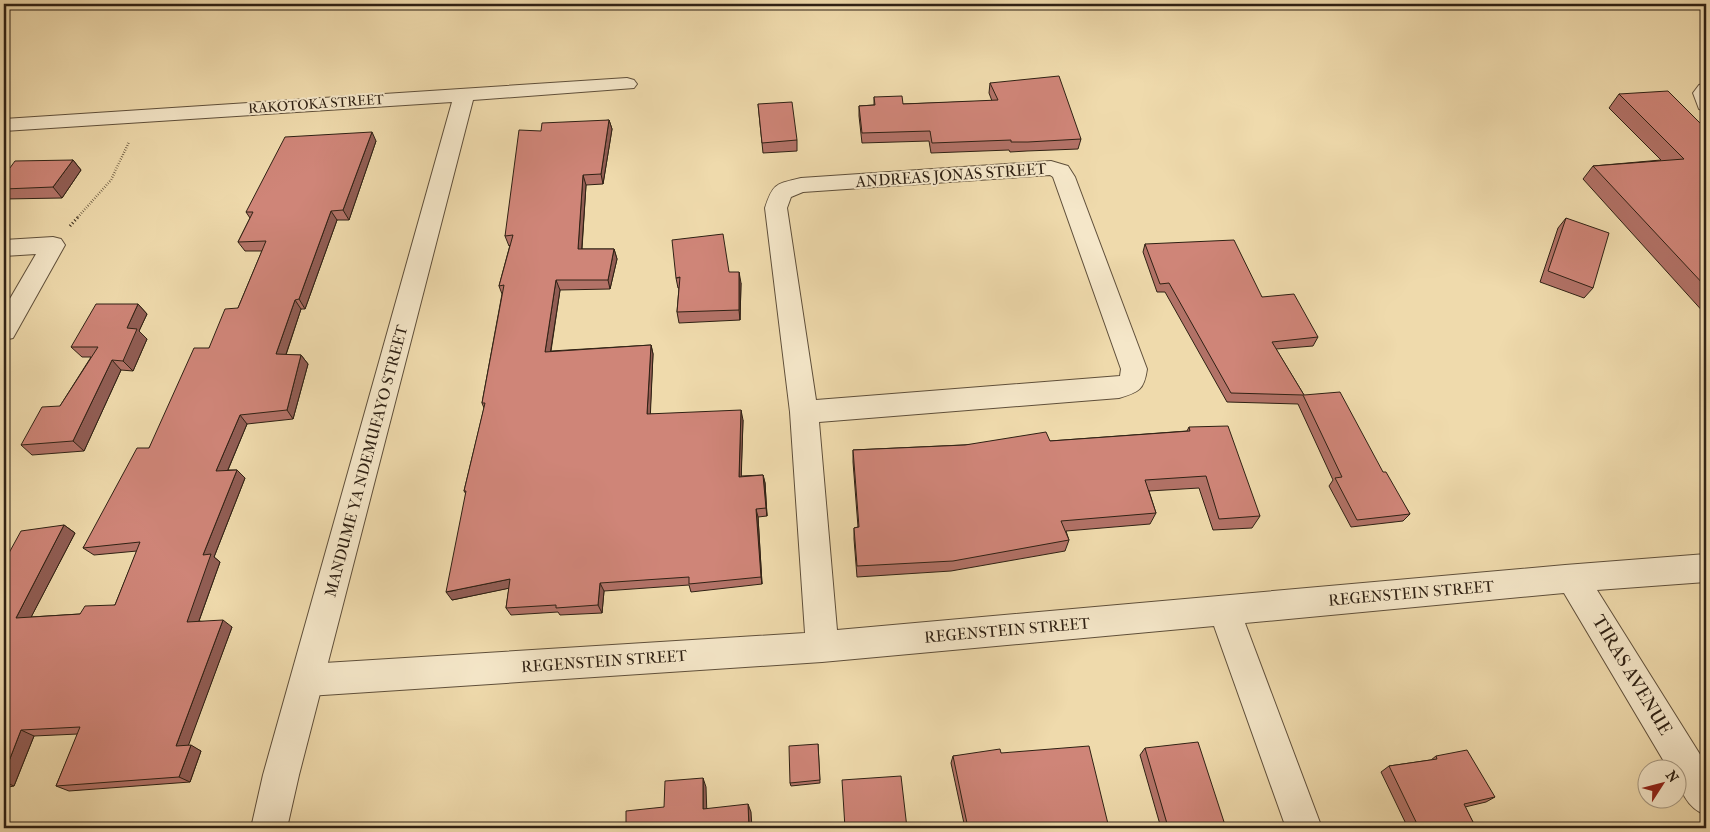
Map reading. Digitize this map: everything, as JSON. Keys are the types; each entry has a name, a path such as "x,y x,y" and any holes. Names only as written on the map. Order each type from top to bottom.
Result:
{"street":[{"name":"RAKOTOKA STREET","path":"4,124 627,84"},
{"path":"1706,89 1703,93 1706,105"},
{"name":"MANDUME YA NDEMUFAYO STREET","path":"269,828 281,775 464,94"},
{"name":"ANDREAS JONAS STREET","path":"804,412 1119,388 1132,382 1134,369 1064,177 1060,171 1051,168 801,185 782,192 776,208 804,412 822,647"},
{"path":"4,248 52,244"},
{"path":"4,331 52,244"},
{"name":"REGENSTEIN STREET","path":"308,680 822,647 1706,568"},
{"name":"TIRAS AVENUE","path":"1573,579 1706,797"},
{"path":"1224,610 1304,828"}],"path":[{"path":"52,244 111,180 142,115"}],"building":[{"path":"1059,76 1081,139 1028,142 1011,142 1011,140 932,143 930,131 862,133 859,106 875,105 874,97 902,96 903,104 998,100 990,83"},
{"path":"1668,91 1706,129 1706,287 1593,166 1684,159 1619,94"},
{"path":"792,102 797,140 762,143 758,104"},
{"path":"609,120 601,174 583,175 578,249 614,249 608,280 556,280 545,352 651,345 647,414 741,410 739,477 763,475 766,508 756,509 761,577 689,584 689,577 600,583 598,605 556,608 556,605 506,608 510,579 446,592 466,491 464,491 485,403 482,403 504,285 499,286 513,235 505,236 519,130 541,131 542,123"},
{"path":"372,132 343,210 331,211 299,299 295,300 276,354 301,355 287,410 240,415 216,471 237,470 203,555 211,554 187,622 223,620 176,746 191,745 179,777 56,786 80,727 21,730 4,774 4,562 21,531 64,525 16,618 80,614 85,606 115,605 140,542 83,548 137,448 149,448 194,348 209,348 225,309 238,308 266,241 238,242 253,212 246,212 285,137"},
{"path":"73,160 53,187 4,189 4,176 15,161"},
{"path":"1566,218 1609,233 1593,288 1548,271"},
{"path":"723,234 729,272 739,272 739,310 677,312 680,277 676,278 672,240"},
{"path":"1234,240 1262,297 1294,294 1318,337 1272,342 1304,395 1340,392 1383,472 1386,472 1410,514 1357,520 1335,478 1342,477 1303,395 1231,393 1169,283 1160,284 1145,244"},
{"path":"96,304 138,304 127,328 137,329 123,361 112,360 73,441 21,445 42,407 60,406 98,347 71,347"},
{"path":"1228,426 1260,516 1219,519 1206,476 1145,480 1156,513 1061,521 1069,540 953,561 857,566 854,528 859,527 853,450 965,445 1046,432 1050,441 1190,431 1189,427"},
{"path":"1198,742 1226,828 1168,827 1145,748"},
{"path":"818,744 820,780 790,783 789,746"},
{"path":"1089,746 1109,828 968,828 953,756 1000,749 1001,753"},
{"path":"1467,750 1495,797 1464,804 1476,828 1419,828 1389,766 1437,759 1436,756"},
{"path":"901,776 907,828 845,828 842,780"},
{"path":"703,778 703,809 748,804 749,828 626,828 626,811 664,807 665,781"}]}
